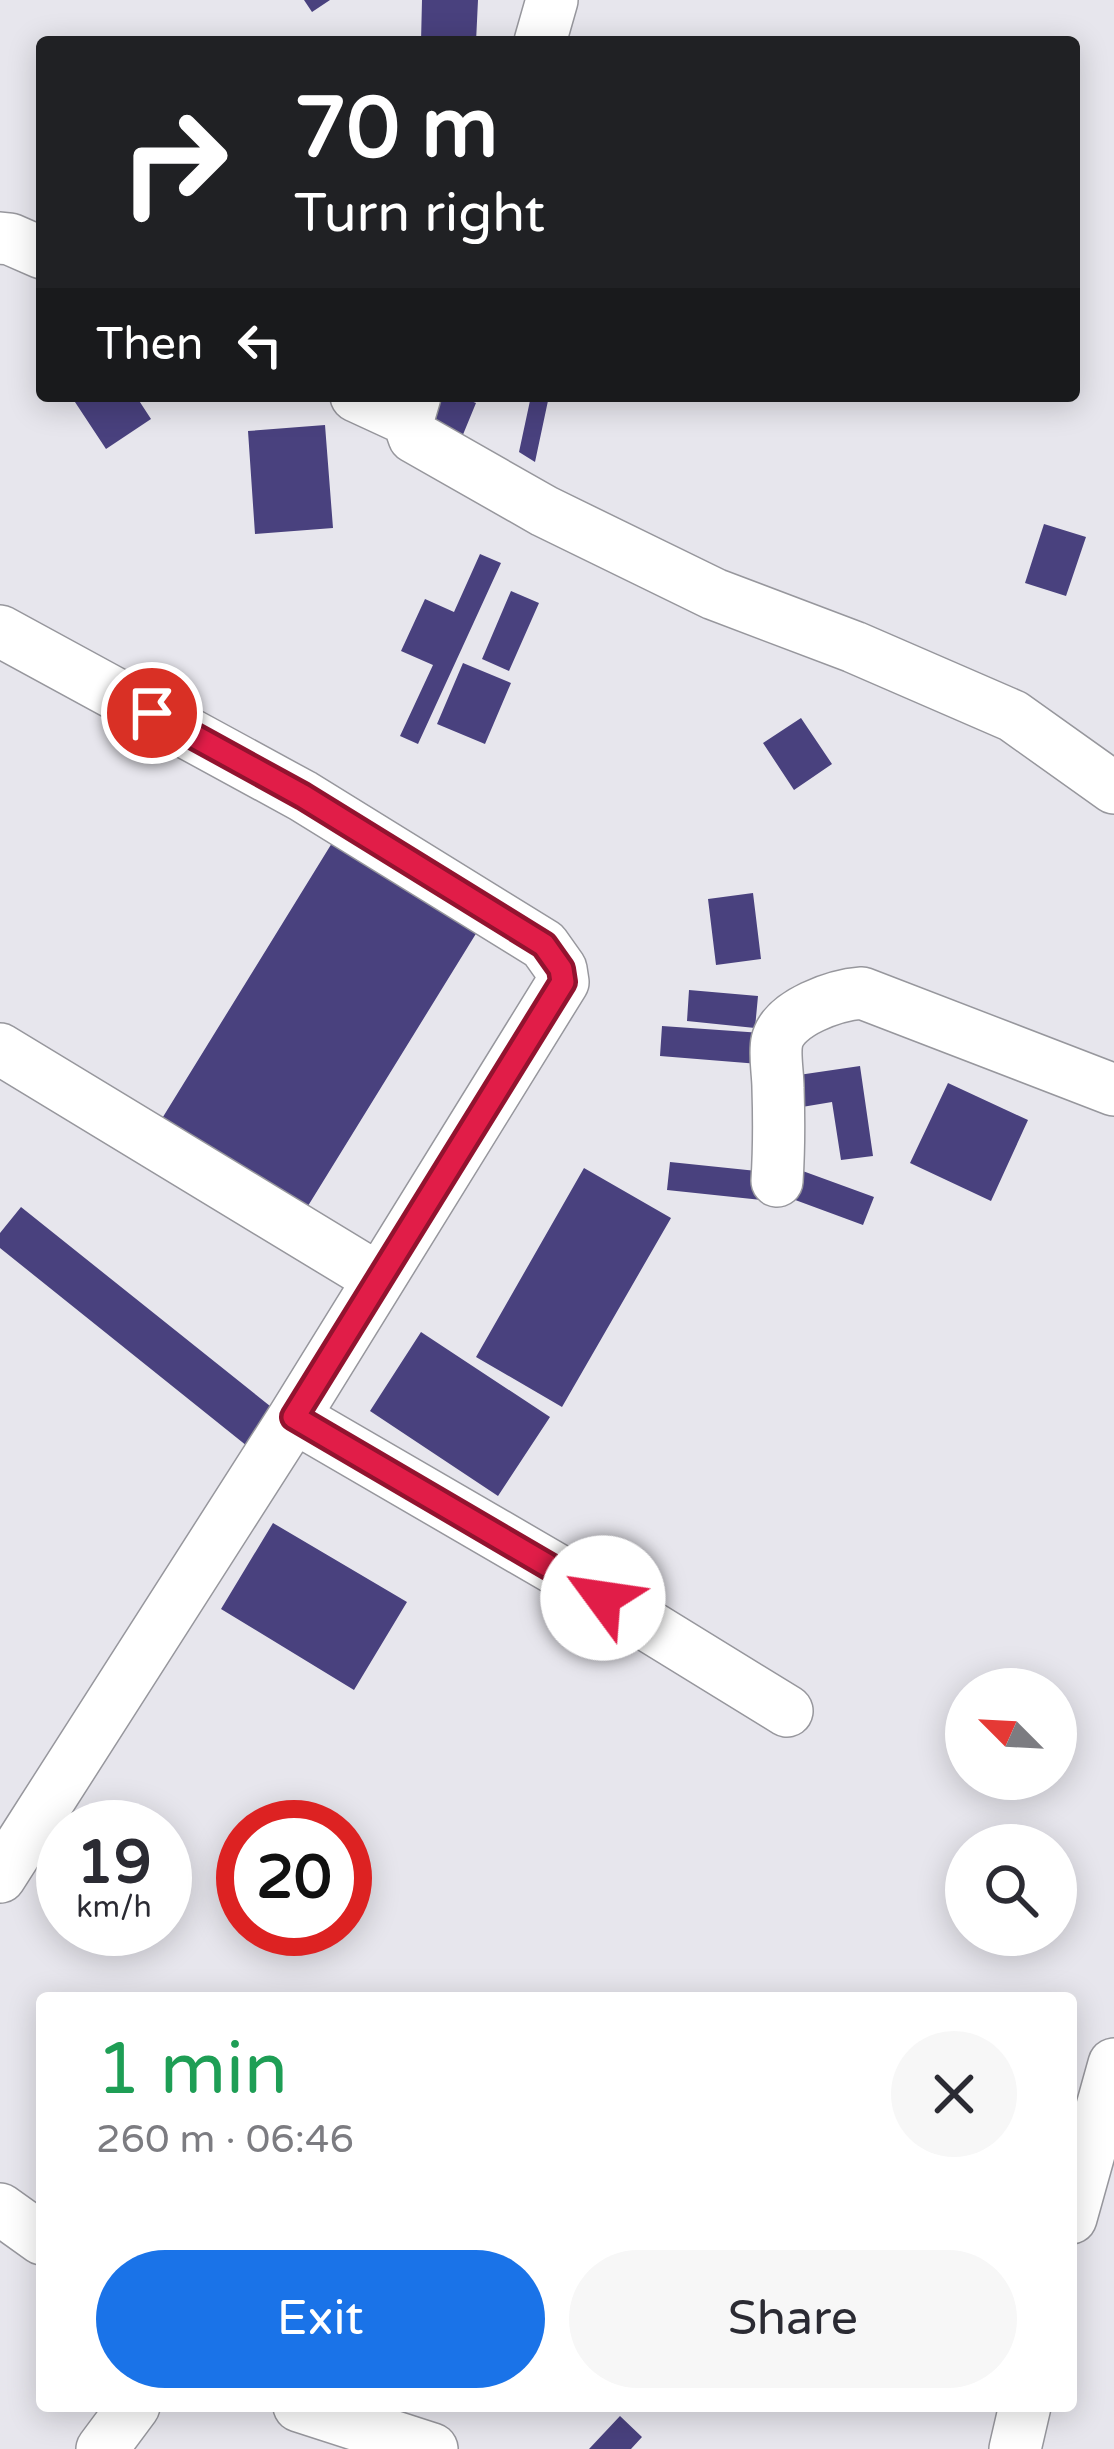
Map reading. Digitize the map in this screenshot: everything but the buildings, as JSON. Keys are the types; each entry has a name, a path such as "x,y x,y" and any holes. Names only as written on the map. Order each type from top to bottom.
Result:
{"street":[{"path":"542,36 552,0"},
{"path":"0,238 36,250"},
{"path":"412,408 414,437 544,511 714,594 854,647 1013,716 1114,788"},
{"path":"0,631 303,796 544,945 561,969 563,982 294,1417 0,1877"},
{"path":"777,1181 776,1042 795,1015 847,994 862,993 1114,1090"},
{"path":"0,1049 380,1279"},
{"path":"294,1417 566,1575 787,1712"},
{"path":"1077,2198 1113,2075"},
{"path":"0,2210 36,2235"},
{"path":"102,2449 130,2412"},
{"path":"317,2412 433,2449"},
{"path":"1015,2449 1023,2412"}],"route":[{"path":"152,713 303,796 544,945 561,969 563,982 294,1417 603,1598"}]}
